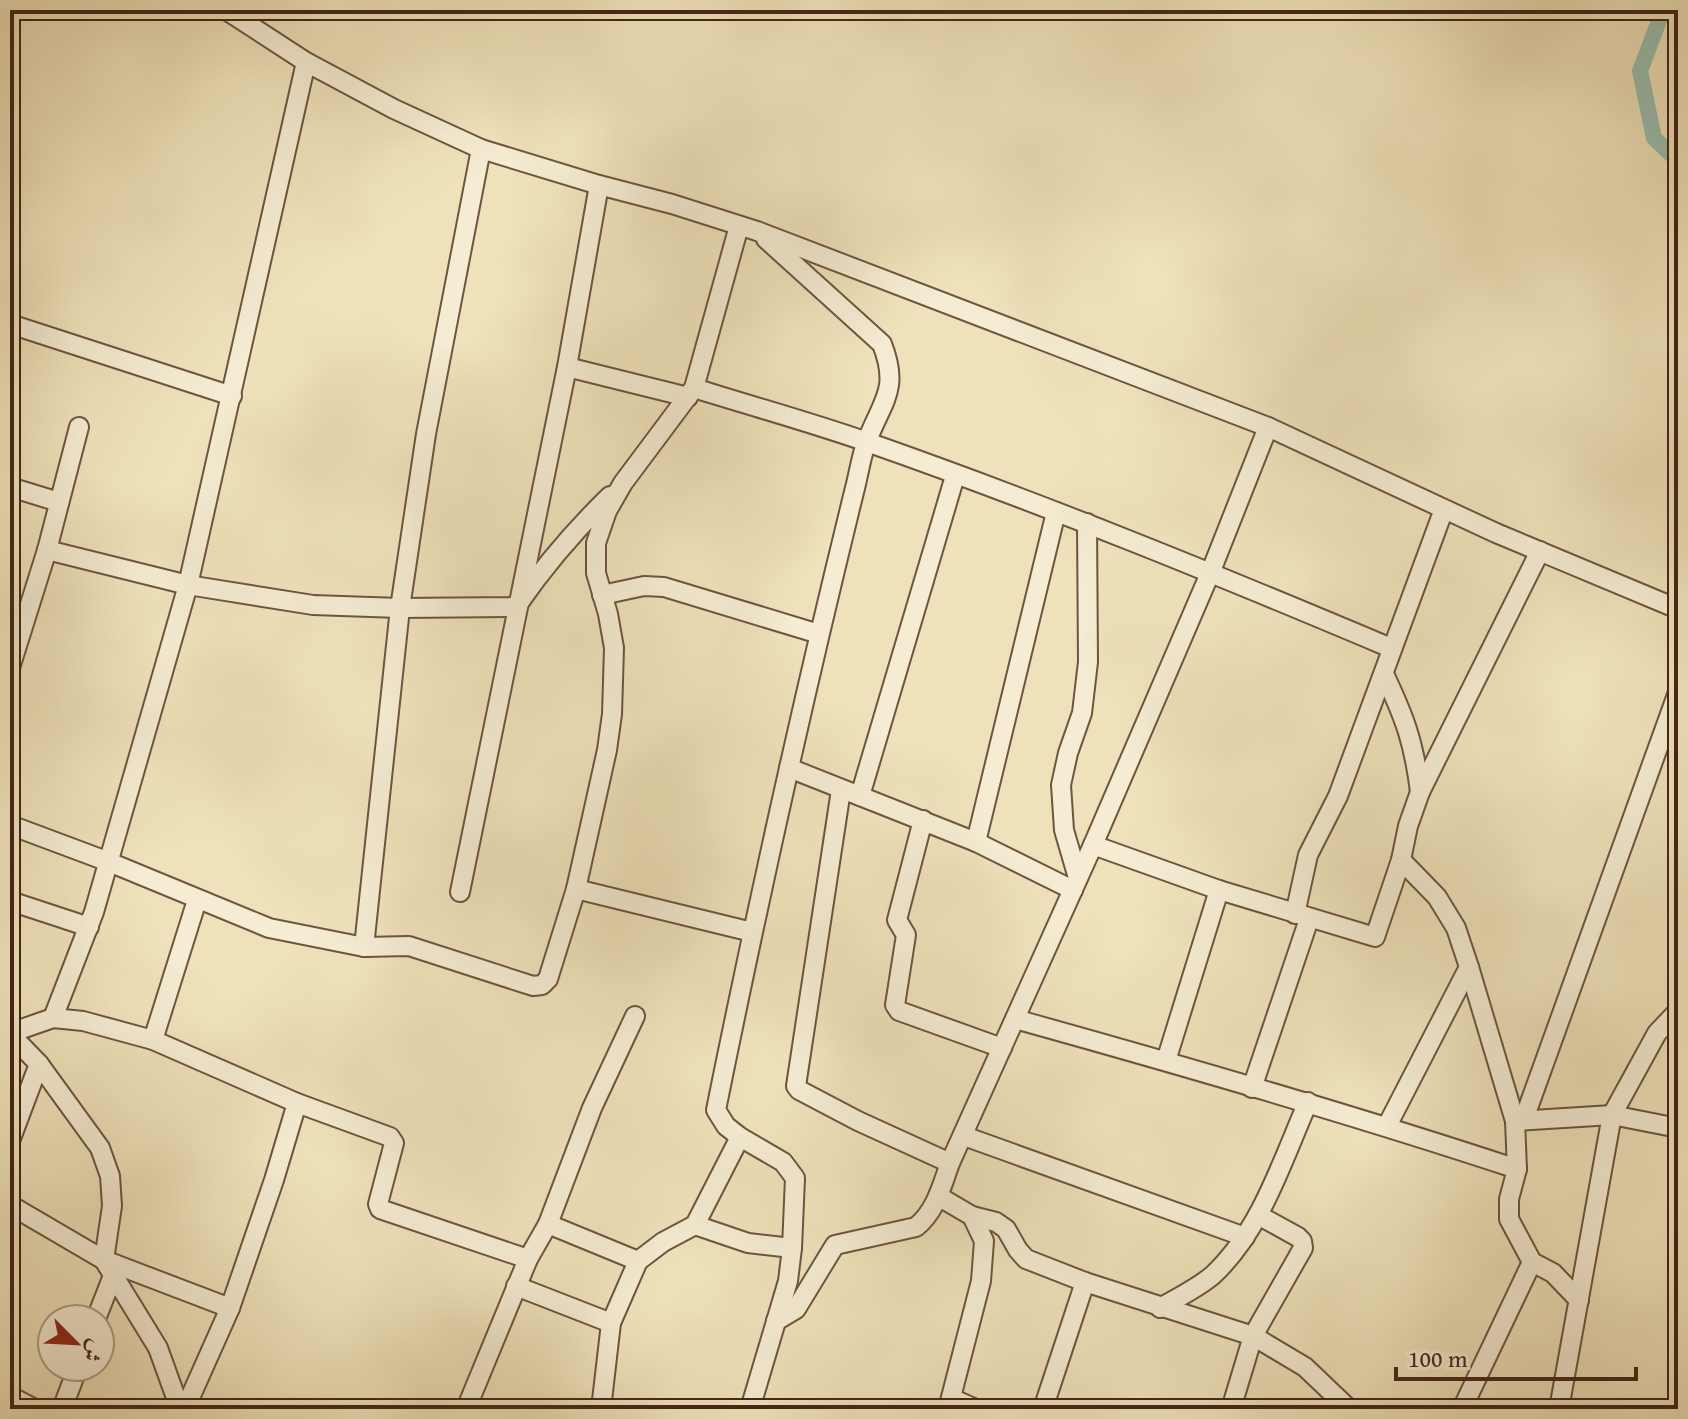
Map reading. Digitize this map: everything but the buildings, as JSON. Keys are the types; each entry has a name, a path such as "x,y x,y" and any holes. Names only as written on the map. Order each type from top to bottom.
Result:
{"street":[{"path":"226,10 306,62 394,109 481,149 748,228 1268,427 1444,509 1678,609"},
{"path":"53,1018 89,927 188,585 306,62"},
{"path":"364,947 400,608 426,434 481,149"},
{"path":"460,892 567,367 599,185"},
{"path":"516,607 566,540 623,483 645,456 691,392 748,228"},
{"path":"748,228 882,344 890,366 887,399 866,442 819,634 752,932 716,1110 726,1126 783,1162 795,1178 788,1281 750,1409"},
{"path":"10,324 232,396"},
{"path":"567,367 691,392 866,442 1211,571 1391,648"},
{"path":"10,668 47,550 79,427"},
{"path":"776,1321 796,1309 835,1245 916,1227 926,1219 1093,845 1211,571 1268,427"},
{"path":"860,796 955,476"},
{"path":"10,825 287,934 364,947 409,946 533,986 542,985 548,979 576,889 607,750 612,714 614,648 596,573 596,543 607,511 623,483"},
{"path":"10,487 59,502"},
{"path":"1252,1088 1302,916 1308,855 1338,796 1444,509"},
{"path":"976,842 1056,512"},
{"path":"1075,884 1064,830 1061,785 1082,713 1088,662 1087,523"},
{"path":"47,550 188,585 313,605 516,607"},
{"path":"1093,845 1219,890 1375,937 1420,792 1540,551"},
{"path":"602,595 644,586 664,587 819,634"},
{"path":"1384,674 1405,719 1415,753 1420,792"},
{"path":"1579,1300 1553,1273 1532,1262 1509,1219 1509,1199 1517,1169 1519,1120 1678,692"},
{"path":"789,768 1075,884"},
{"path":"841,790 796,1086 858,1121 950,1163"},
{"path":"923,820 897,920 906,935 897,1009 1002,1048"},
{"path":"1401,860 1437,897 1456,928 1519,1120"},
{"path":"576,889 752,932"},
{"path":"1166,1061 1219,890"},
{"path":"153,1040 197,900"},
{"path":"10,901 89,927"},
{"path":"1387,1126 1469,967"},
{"path":"1559,1409 1612,1115 1657,1033 1678,1011"},
{"path":"466,1409 516,1286 548,1224 592,1108 635,1016"},
{"path":"100,1303 109,1267 110,1176 100,1148 39,1064 10,1034 53,1018 83,1021 153,1040 297,1103 393,1139 378,1204 380,1209 528,1259"},
{"path":"1015,1019 1308,1102 1517,1169"},
{"path":"10,1141 39,1064"},
{"path":"1160,1308 1210,1278 1245,1237 1258,1215 1308,1102"},
{"path":"183,1409 230,1308 297,1103"},
{"path":"1519,1120 1612,1115 1678,1128"},
{"path":"964,1136 1245,1237"},
{"path":"601,1409 611,1323 638,1261 663,1242 695,1225 740,1137"},
{"path":"938,1196 972,1216 996,1222 1006,1229 1026,1259 1160,1308 1253,1336 1305,1367 1331,1402 1349,1409"},
{"path":"10,1205 109,1267 230,1308"},
{"path":"1231,1409 1253,1336 1303,1248 1298,1237 1258,1215"},
{"path":"972,1216 984,1241 984,1263 949,1403 976,1409"},
{"path":"548,1224 638,1261"},
{"path":"695,1225 748,1243 792,1248"},
{"path":"1462,1409 1532,1262"},
{"path":"109,1267 158,1348 183,1409"},
{"path":"1043,1409 1085,1282"},
{"path":"516,1286 611,1323"},
{"path":"62,1409 72,1383"},
{"path":"10,1396 35,1409"}],"waterway":[{"path":"1663,10 1640,71 1654,138 1678,161"}]}
